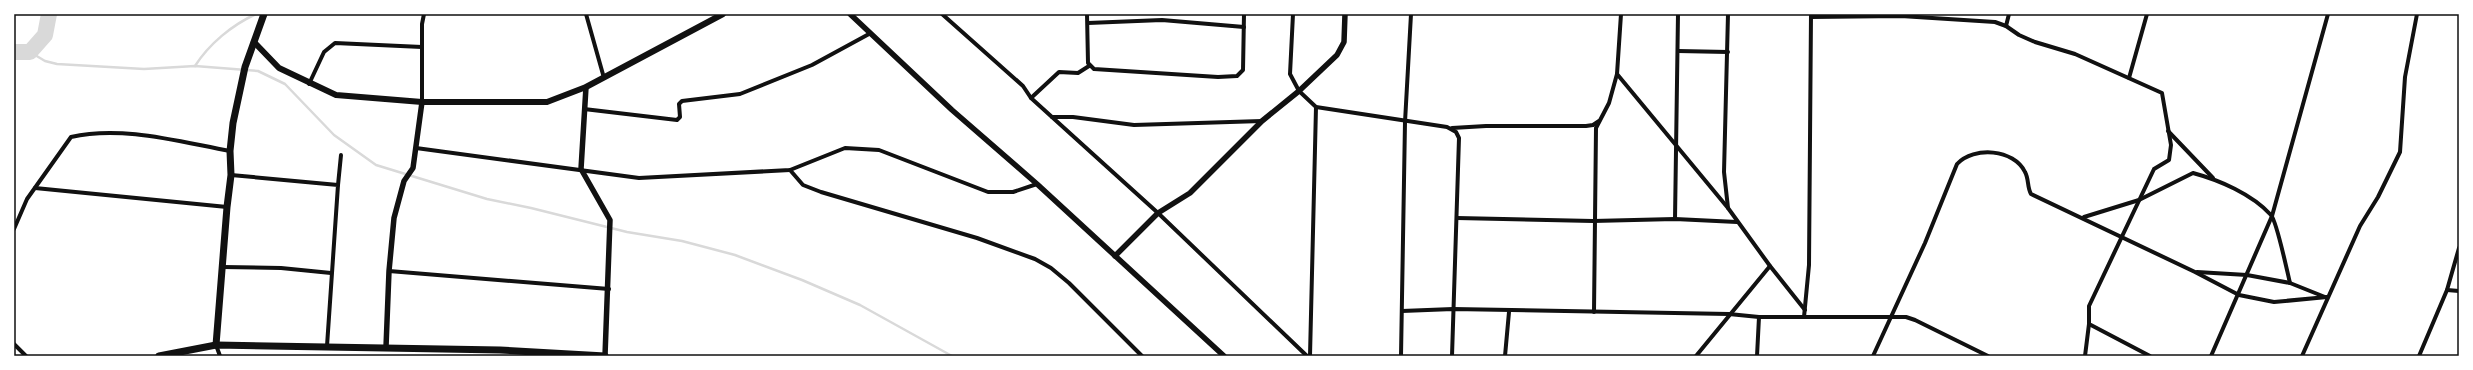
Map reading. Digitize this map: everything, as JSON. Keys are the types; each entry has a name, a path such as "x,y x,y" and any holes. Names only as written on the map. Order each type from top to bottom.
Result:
{"highway":[{"path":"216,345 231,175 230,151 233,123 245,66 263,16"},
{"path":"158,356 216,345 386,347 500,353 605,356"}],"main road":[{"path":"254,42 279,68 309,84 336,95 422,102 547,102 586,88 723,14"}],"street":[{"path":"386,347 389,271 394,218 404,181 413,168 422,102 422,47 424,14"},
{"path":"586,14 604,78"},
{"path":"850,14 869,34 952,110 1037,184 1224,356"},
{"path":"942,14 1023,86 1031,98 1158,213 1309,356"},
{"path":"1087,14 1089,66"},
{"path":"1089,66 1100,70 1237,76 1243,70 1244,14"},
{"path":"1293,14 1290,74 1299,91 1316,107 1405,122 1452,128 1486,126 1586,126 1593,125 1601,120"},
{"path":"1115,256 1158,213 1190,193 1262,121 1299,91 1341,48 1346,14"},
{"path":"1401,356 1405,122 1411,14"},
{"path":"1594,312 1593,221 1596,128 1601,120 1617,74 1621,14"},
{"path":"1675,219 1678,14"},
{"path":"1728,14 1724,172 1728,208"},
{"path":"2006,26 2009,14"},
{"path":"2129,78 2147,14"},
{"path":"2211,356 2272,216 2328,14"},
{"path":"2302,356 2327,297 2360,226 2378,197 2400,152 2405,77 2417,14"},
{"path":"1804,317 1806,310 1809,265 1811,16 1902,15 1985,21 2006,26 2019,35 2035,42 2075,54 2162,93 2170,145 2169,160 2154,169 2089,306 2089,324 2085,356"},
{"path":"1088,23 1162,20 1244,27"},
{"path":"584,109 677,120 680,117 679,104 682,100 740,94 812,65 869,34"},
{"path":"309,84 324,52 335,43 422,47"},
{"path":"1678,51 1728,52"},
{"path":"1031,98 1059,72 1078,73 1089,66"},
{"path":"1617,74 1675,146 1728,208 1770,266 1806,310"},
{"path":"586,88 581,169 610,220 609,289 605,356"},
{"path":"1309,356 1316,107"},
{"path":"1052,117 1073,117 1134,125 1262,121"},
{"path":"1452,128 1459,138 1452,356"},
{"path":"2167,131 2214,178 2251,199 2272,216 2290,283"},
{"path":"14,229 20,213 35,188 71,137 91,133 160,138 230,151"},
{"path":"416,148 639,178 790,170 831,152 846,148 862,148 879,150 988,192 1013,192 1037,184"},
{"path":"1872,356 1925,243 1957,164 1964,157 1981,153 2009,156 2026,173 2031,194 2195,272 2238,295 2274,302 2327,297"},
{"path":"327,346 331,273 341,155"},
{"path":"790,170 802,185 821,192 947,228 1036,260 1051,268 1069,283 1142,356"},
{"path":"2083,218 2139,200 2193,173 2214,178"},
{"path":"231,175 338,185"},
{"path":"35,188 227,207"},
{"path":"1456,218 1593,221 1675,219 1737,222"},
{"path":"2419,356 2447,290 2459,248"},
{"path":"1696,356 1770,266"},
{"path":"223,267 281,268 331,273"},
{"path":"389,271 593,290 609,289"},
{"path":"2195,272 2246,275 2290,283 2327,297"},
{"path":"2447,290 2459,292"},
{"path":"1402,311 1453,309 1509,312 1729,314 1759,317 1890,319 1906,317 1988,356"},
{"path":"1505,356 1509,312"},
{"path":"1757,356 1759,317"},
{"path":"2089,324 2150,356"},
{"path":"14,344 26,356"},
{"path":"216,345 220,356"}],"waterway":[{"path":"14,52 30,52 45,35 49,14"},
{"path":"195,66 207,50 230,29 256,14"},
{"path":"30,52 45,61 57,64 144,69 195,66 258,71 285,84 334,135 376,165 487,199 531,208 627,232 682,241 735,255 802,280 860,305 952,356"}]}
